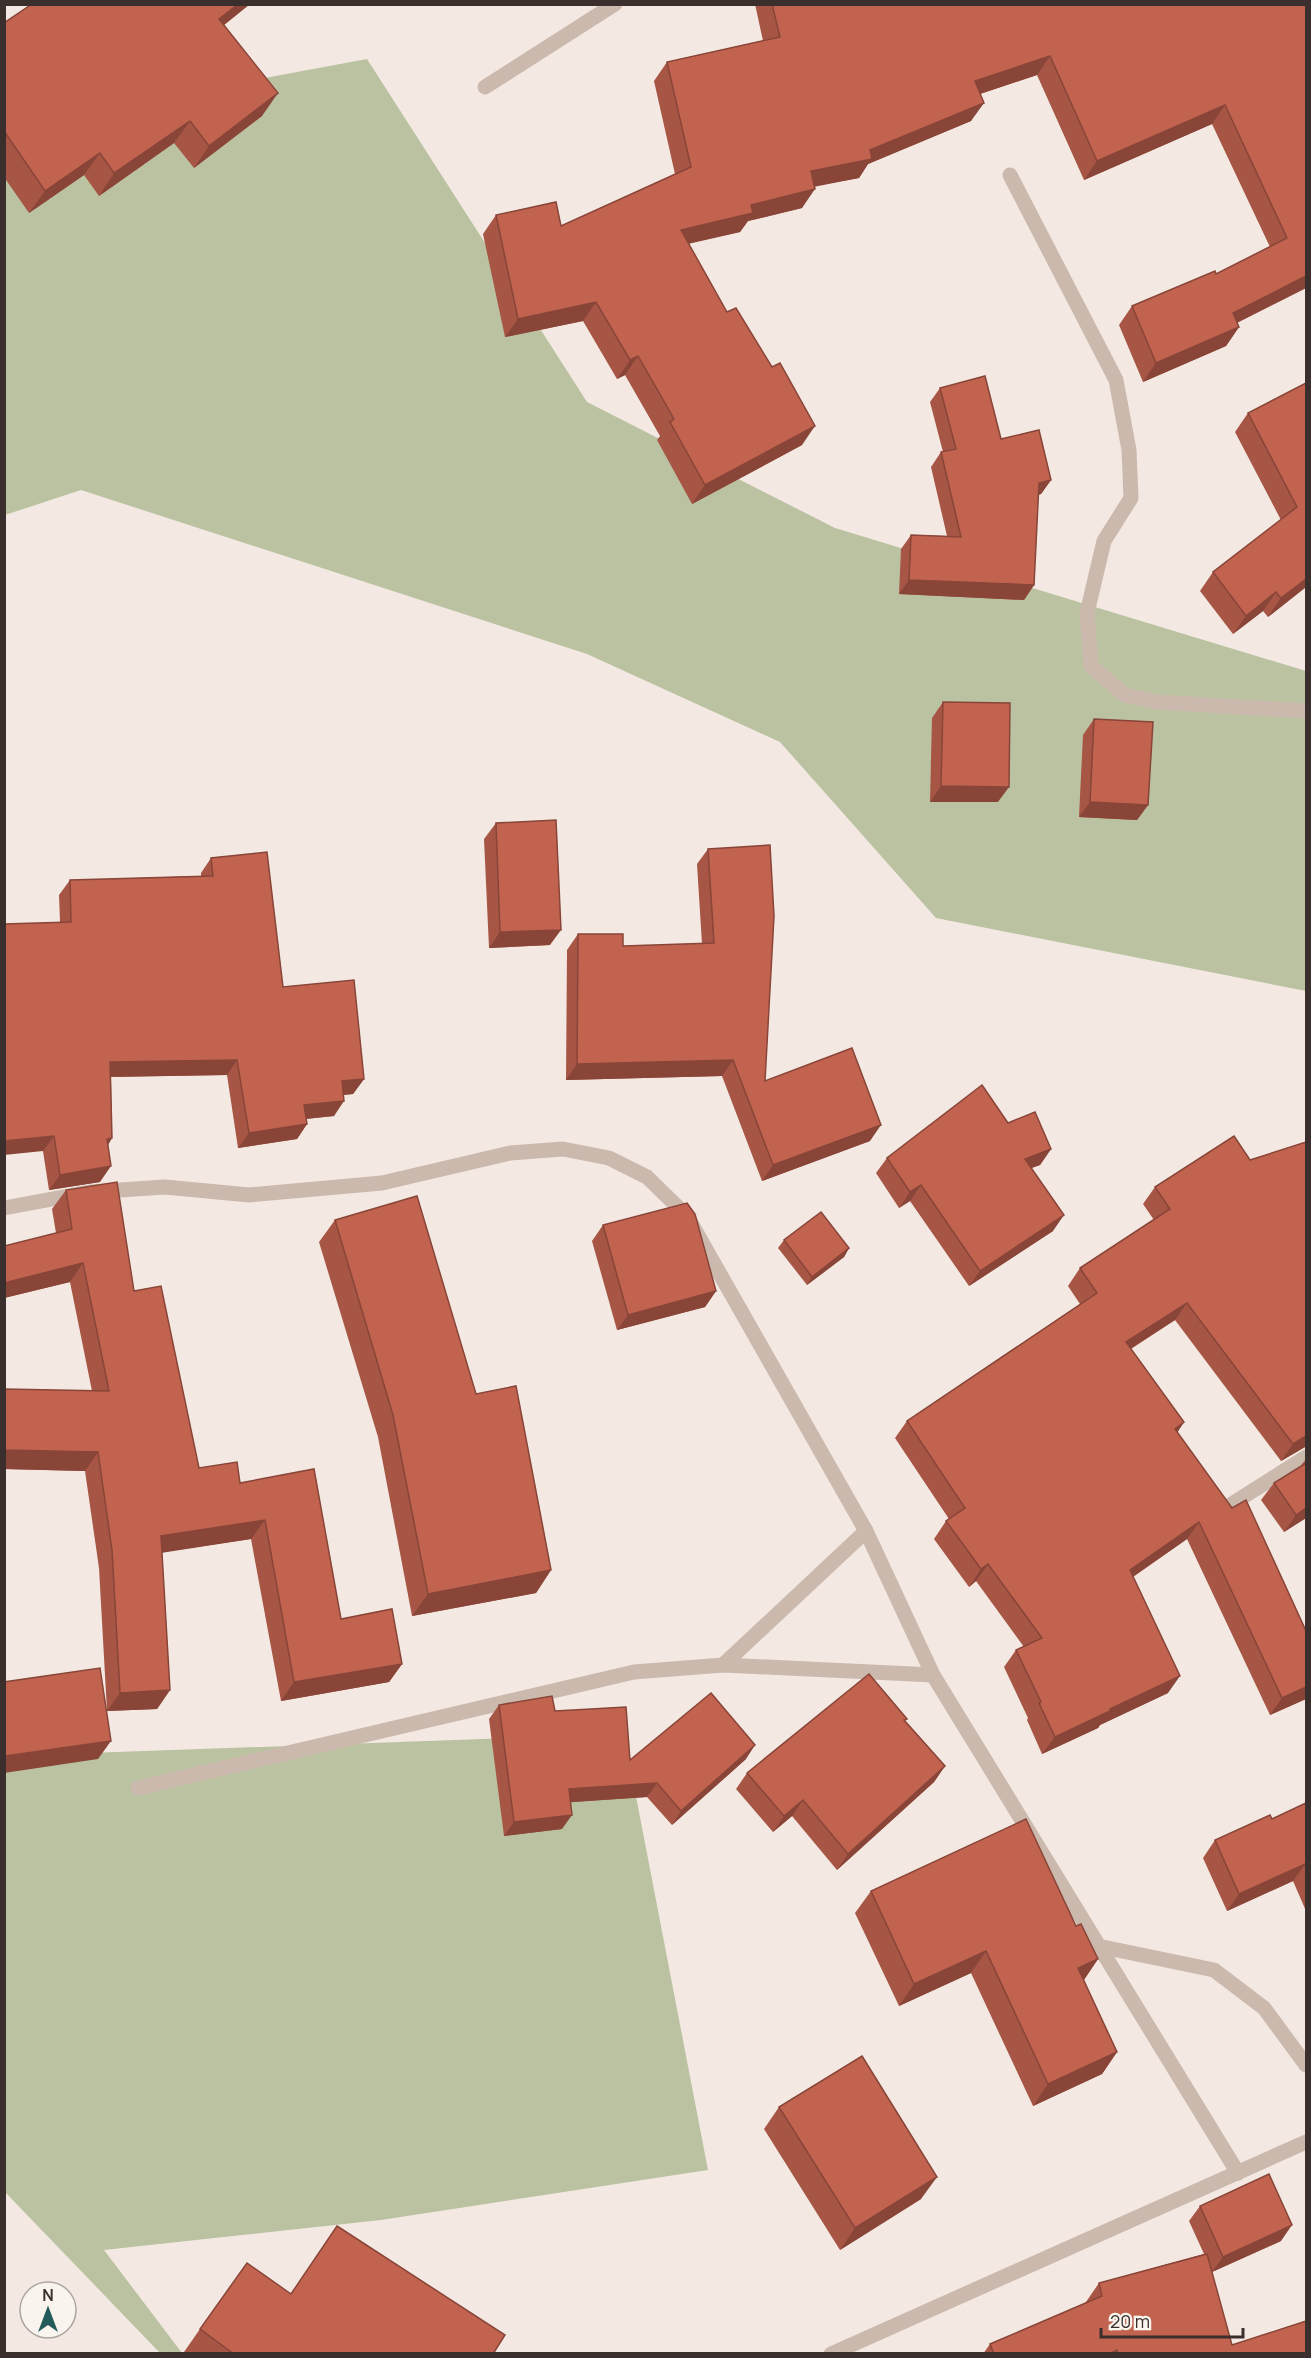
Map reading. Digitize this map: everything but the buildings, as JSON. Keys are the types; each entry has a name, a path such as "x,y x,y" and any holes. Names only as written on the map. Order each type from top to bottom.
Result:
{"street":[{"path":"485,87 615,4"},
{"path":"1010,175 1116,380 1129,450 1131,498 1104,541 1087,613 1091,666 1125,695 1157,702 1306,711"},
{"path":"4,1208 90,1192 165,1187 249,1195 382,1183 510,1153 563,1149 609,1158 647,1177 687,1216 866,1531 933,1675 1238,2174"},
{"path":"1227,1507 1306,1457"},
{"path":"723,1665 866,1531"},
{"path":"138,1788 634,1672 723,1665 933,1675"},
{"path":"1098,1946 1214,1970 1264,2008 1306,2065"},
{"path":"831,2354 1306,2142"}],"green space":[{"path":"367,59 587,402 835,528 1306,671 1306,991 936,918 780,742 587,654 81,490 5,515 5,126"},
{"path":"624,1734 708,2170 381,2220 104,2250 182,2353 160,2353 5,2192 4,1756"}]}
